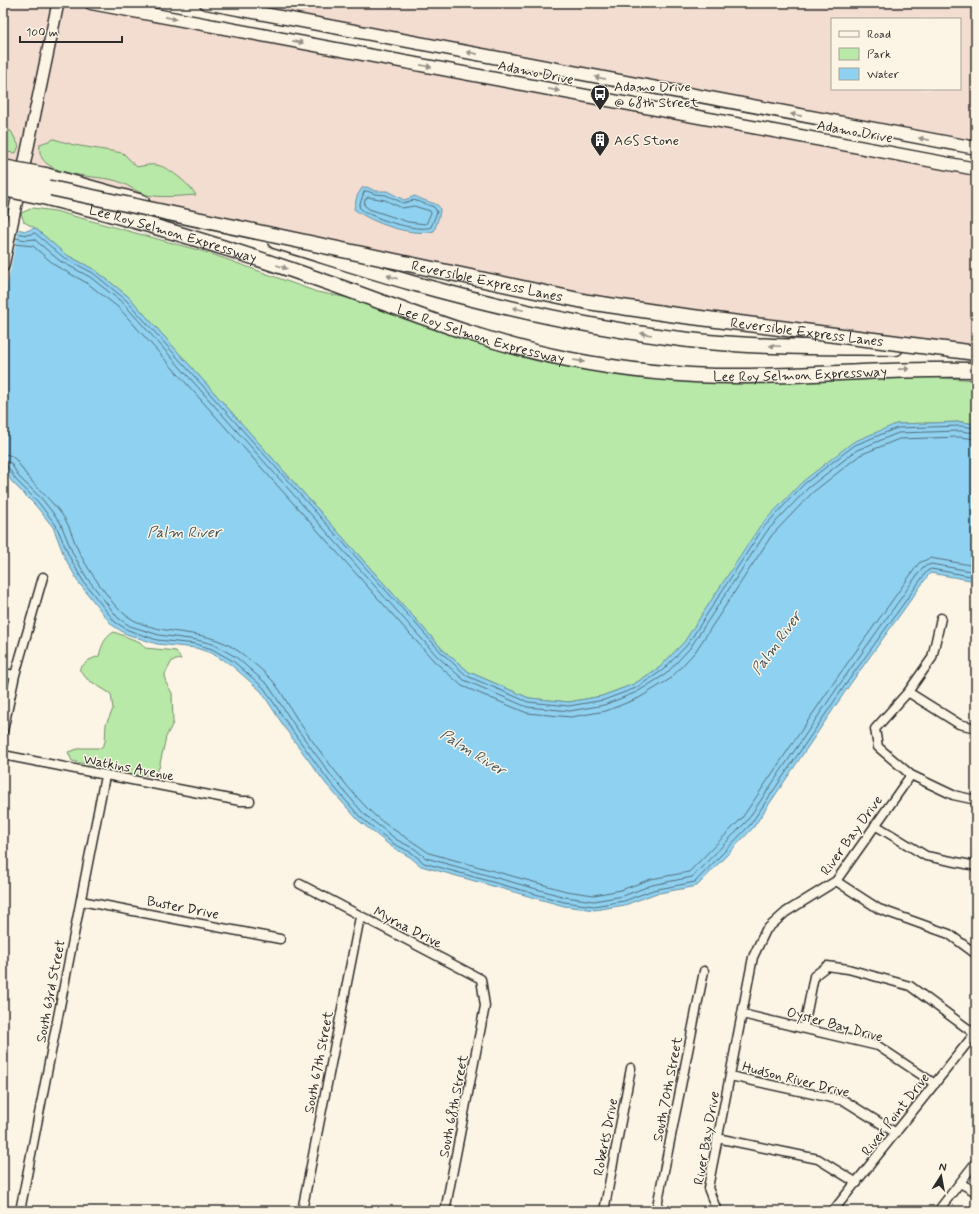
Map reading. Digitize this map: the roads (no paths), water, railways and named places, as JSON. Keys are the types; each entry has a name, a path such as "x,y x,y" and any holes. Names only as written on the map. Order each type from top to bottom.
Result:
{"highway":[{"name":"Lee Roy Selmon Expressway","path":"3,167 45,175 120,196 436,289 606,327 676,338 753,345 976,349"},
{"name":"Reversible Express Lanes","path":"3,178 588,302 696,318 976,353"},
{"name":"Lee Roy Selmon Expressway","path":"3,189 108,213 269,262 481,338 570,360 628,369 714,376 757,376 914,369 976,370"}],"main road":[{"name":"Adamo Drive","path":"91,3 976,169"},
{"name":"Adamo Drive","path":"206,3 976,148"},
{"path":"271,37 275,17"},
{"path":"486,77 490,57"},
{"path":"703,97 707,119"},
{"path":"937,162 941,142"}],"street":[{"path":"3,266 58,3"},
{"path":"3,731 15,675 43,577"},
{"path":"941,618 932,658 908,692 875,729 878,747 911,774 954,796 976,800"},
{"path":"3,673 15,675"},
{"path":"908,692 959,724 976,728"},
{"name":"Watkins Avenue","path":"3,755 105,776 240,801 250,801"},
{"name":"River Bay Drive","path":"717,1211 708,1188 754,957 766,930 786,912 836,881 911,774"},
{"name":"South 63rd Street","path":"20,1211 105,776"},
{"path":"875,825 926,856 976,866"},
{"path":"836,881 878,909 949,934 976,954"},
{"name":"Myrna Drive","path":"300,884 360,917 482,979 485,1006"},
{"name":"Buster Drive","path":"81,901 280,939"},
{"name":"South 67th Street","path":"302,1211 360,917"},
{"path":"804,1027 814,976 827,966 848,969 910,986 975,1033"},
{"name":"South 70th Street","path":"656,1211 704,971"},
{"name":"South 68th Street","path":"445,1211 485,1006"},
{"name":"Oyster Bay Drive","path":"742,1014 804,1027 878,1046 935,1084"},
{"name":"River Point Drive","path":"833,1211 857,1183 975,1033"},
{"name":"Roberts Drive","path":"604,1211 631,1068"},
{"name":"Hudson River Drive","path":"730,1076 845,1101 896,1133"},
{"path":"717,1138 818,1158 857,1183"},
{"path":"938,1211 976,1162"},
{"path":"960,1183 976,1192"}],"water":[{"path":"367,187 375,191 387,191 404,200 415,196 435,204 440,209 440,213 434,231 415,232 392,228 371,219 354,209 357,196 362,188"},
{"name":"Palm River","path":"3,226 26,231 35,228 65,254 95,270 129,297 443,650 469,672 529,698 569,702 602,696 634,684 660,667 684,642 760,526 802,482 853,442 896,424 961,422 976,424 976,581 930,573 851,683 753,828 697,886 654,894 625,905 595,910 564,906 421,866 410,857 392,847 358,820 326,784 287,731 261,691 230,664 211,653 196,648 157,644 126,634 112,625 79,583 65,558 53,527 35,505 12,482 3,467"}],"place":[{"name":"Adamo Drive @ 68th Street","path":"600,111"},
{"name":"AGS Stone","path":"600,157"}]}
